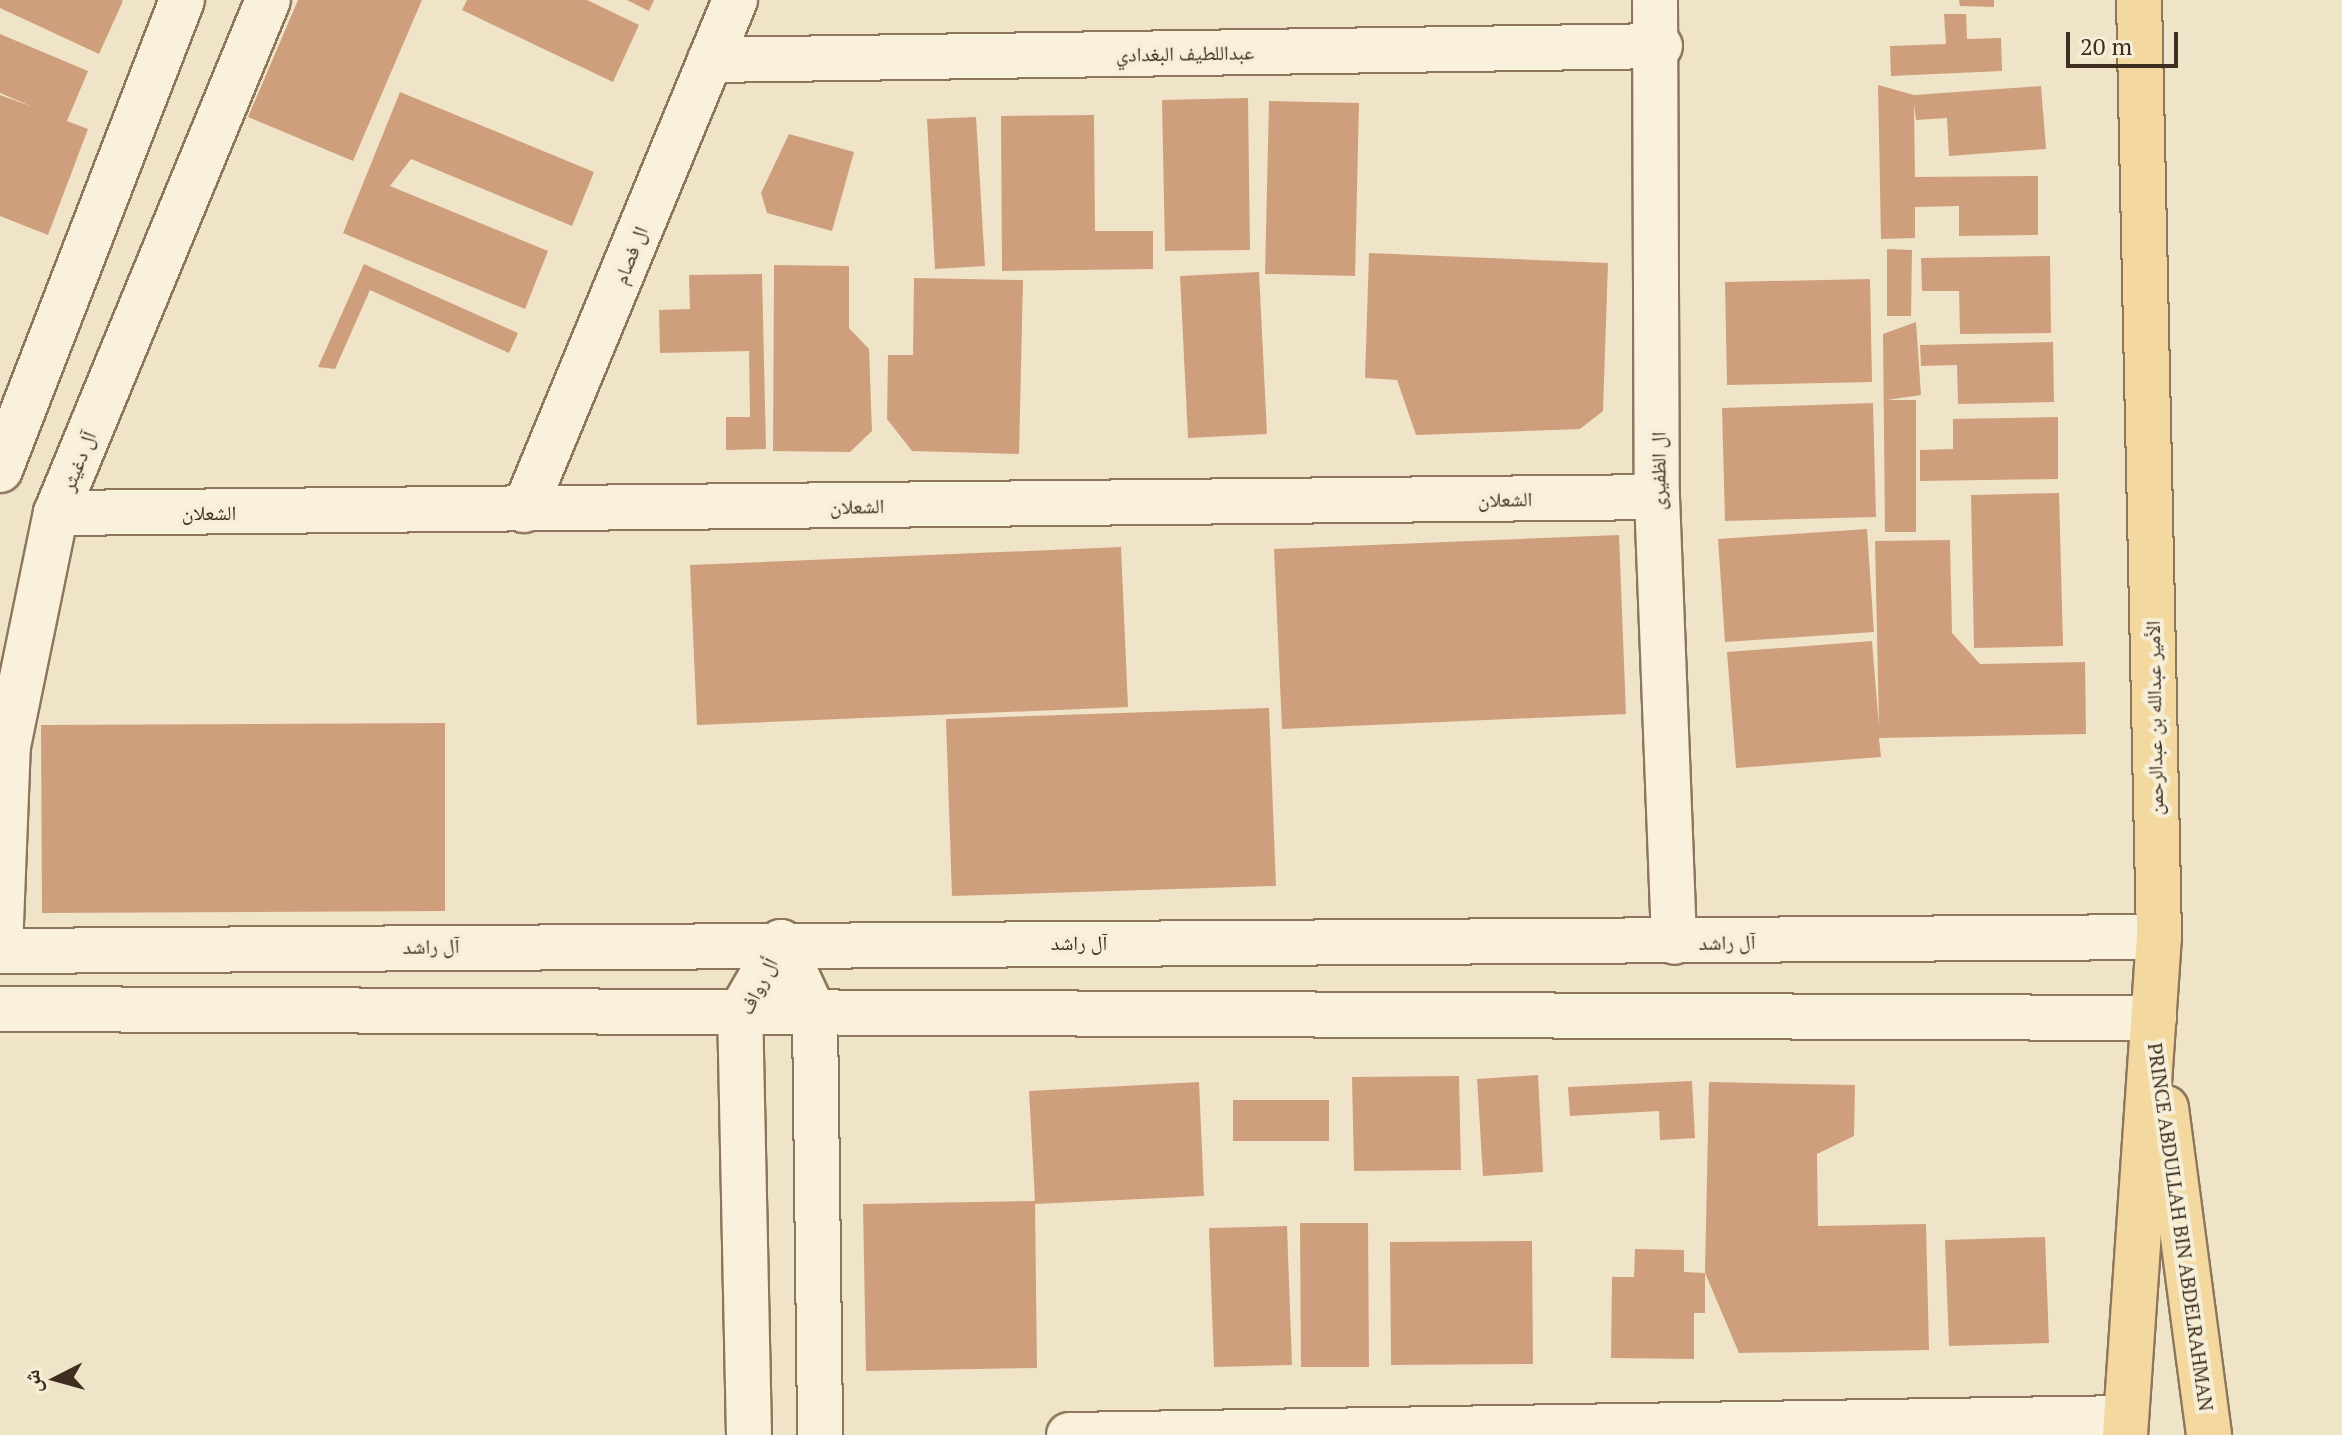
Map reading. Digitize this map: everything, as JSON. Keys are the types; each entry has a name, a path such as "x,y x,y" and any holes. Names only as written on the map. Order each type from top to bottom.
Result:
{"main road":[{"name":"الأمير عبدالله بن عبدالرحمن","path":"2125,1426 2159,937 2139,0"},
{"name":"PRINCE ABDULLAH BIN ABDELRAHMAN","path":"2154,1018 2209,1435"}],"street":[{"path":"0,470 182,0"},
{"name":"آل دغيثر","path":"0,950 8,746 56,513 268,0"},
{"name":"ال فصام","path":"524,510 735,0"},
{"name":"ال الظفيرى","path":"1655,0 1660,46 1657,497 1674,942"},
{"name":"عبداللطيف البغدادي","path":"710,60 1660,46"},
{"name":"الشعلان","path":"56,513 1657,497"},
{"name":"آل راشد","path":"0,950 781,942 1674,942 2159,937"},
{"name":"أل رواف","path":"749,1435 740,1013 781,942"},
{"name":"أل رواف","path":"781,942 815,1015 820,1435"},
{"path":"0,1009 815,1015 2154,1018"},
{"path":"1069,1435 2125,1426"}],"building":[{"path":"0,0 123,1 99,54 0,8"},
{"path":"298,0 422,0 353,161 248,117"},
{"path":"467,0 587,0 639,25 613,82 462,10"},
{"path":"627,0 654,0 649,11"},
{"path":"1959,0 1994,0 1994,7 1960,6"},
{"path":"1944,14 1966,14 1967,39 2001,38 2002,71 1891,76 1890,46 1946,44"},
{"path":"0,34 88,71 67,121 88,129 48,235 0,216 0,95 33,107 0,93"},
{"path":"1878,85 1914,95 2041,86 2046,149 1949,156 1947,118 1916,120 1914,104 1915,177 2038,176 2038,235 1959,236 1959,206 1915,207 1915,238 1881,239"},
{"path":"400,92 594,172 572,226 411,159 390,186 548,251 525,309 343,233"},
{"path":"1248,98 1250,250 1165,251 1162,100"},
{"path":"1269,101 1359,103 1355,276 1265,274"},
{"path":"1094,115 1095,231 1153,231 1153,269 1002,271 1001,116"},
{"path":"976,117 985,266 935,269 927,119"},
{"path":"789,134 854,152 832,231 767,213 761,193"},
{"path":"1887,249 1912,250 1911,316 1887,316"},
{"path":"1369,253 1608,263 1603,411 1580,429 1416,435 1397,380 1365,378"},
{"path":"2050,256 2051,333 1960,334 1959,291 1922,291 1921,258"},
{"path":"364,264 518,333 509,353 370,290 335,369 318,367"},
{"path":"774,265 849,266 849,328 869,349 872,431 850,452 773,451"},
{"path":"1259,272 1267,434 1188,438 1180,276"},
{"path":"762,274 766,449 726,450 726,417 750,417 749,351 660,353 659,310 690,309 689,275"},
{"path":"914,278 1023,280 1019,454 912,451 887,419 888,355 913,355"},
{"path":"1870,279 1872,382 1727,385 1725,282"},
{"path":"1916,322 1921,395 1887,400 1916,400 1916,532 1885,532 1883,334"},
{"path":"2053,342 2054,402 1958,404 1957,365 1921,366 1920,345"},
{"path":"1873,403 1876,517 1725,521 1722,408"},
{"path":"2058,417 2058,479 1920,481 1920,450 1953,449 1953,419"},
{"path":"2059,493 2063,646 1974,648 1971,495"},
{"path":"1867,529 1874,632 1725,642 1718,539"},
{"path":"1619,535 1626,714 1282,729 1274,549"},
{"path":"1950,540 1952,633 1980,664 2085,662 2086,734 1879,738 1881,757 1736,768 1727,652 1872,641 1879,727 1875,541"},
{"path":"1121,547 1128,707 697,725 690,565"},
{"path":"1269,708 1276,886 952,896 946,719"},
{"path":"445,723 445,911 42,913 41,725"},
{"path":"1538,1075 1543,1172 1483,1176 1477,1079"},
{"path":"1459,1076 1461,1170 1354,1171 1352,1077"},
{"path":"1692,1081 1695,1138 1660,1140 1659,1111 1570,1116 1568,1087"},
{"path":"1199,1082 1204,1196 1035,1204 1037,1368 866,1371 863,1204 1035,1201 1029,1091"},
{"path":"1709,1082 1855,1085 1854,1136 1817,1154 1818,1226 1926,1224 1929,1350 1739,1353 1705,1273"},
{"path":"1233,1100 1329,1100 1329,1141 1233,1141"},
{"path":"1300,1223 1368,1223 1369,1367 1301,1367"},
{"path":"1287,1226 1292,1365 1214,1367 1209,1228"},
{"path":"2045,1237 2049,1343 1949,1346 1945,1240"},
{"path":"1532,1241 1533,1364 1391,1365 1390,1242"},
{"path":"1635,1249 1684,1250 1684,1272 1705,1273 1705,1313 1694,1313 1694,1359 1611,1358 1612,1277 1634,1277"}]}
